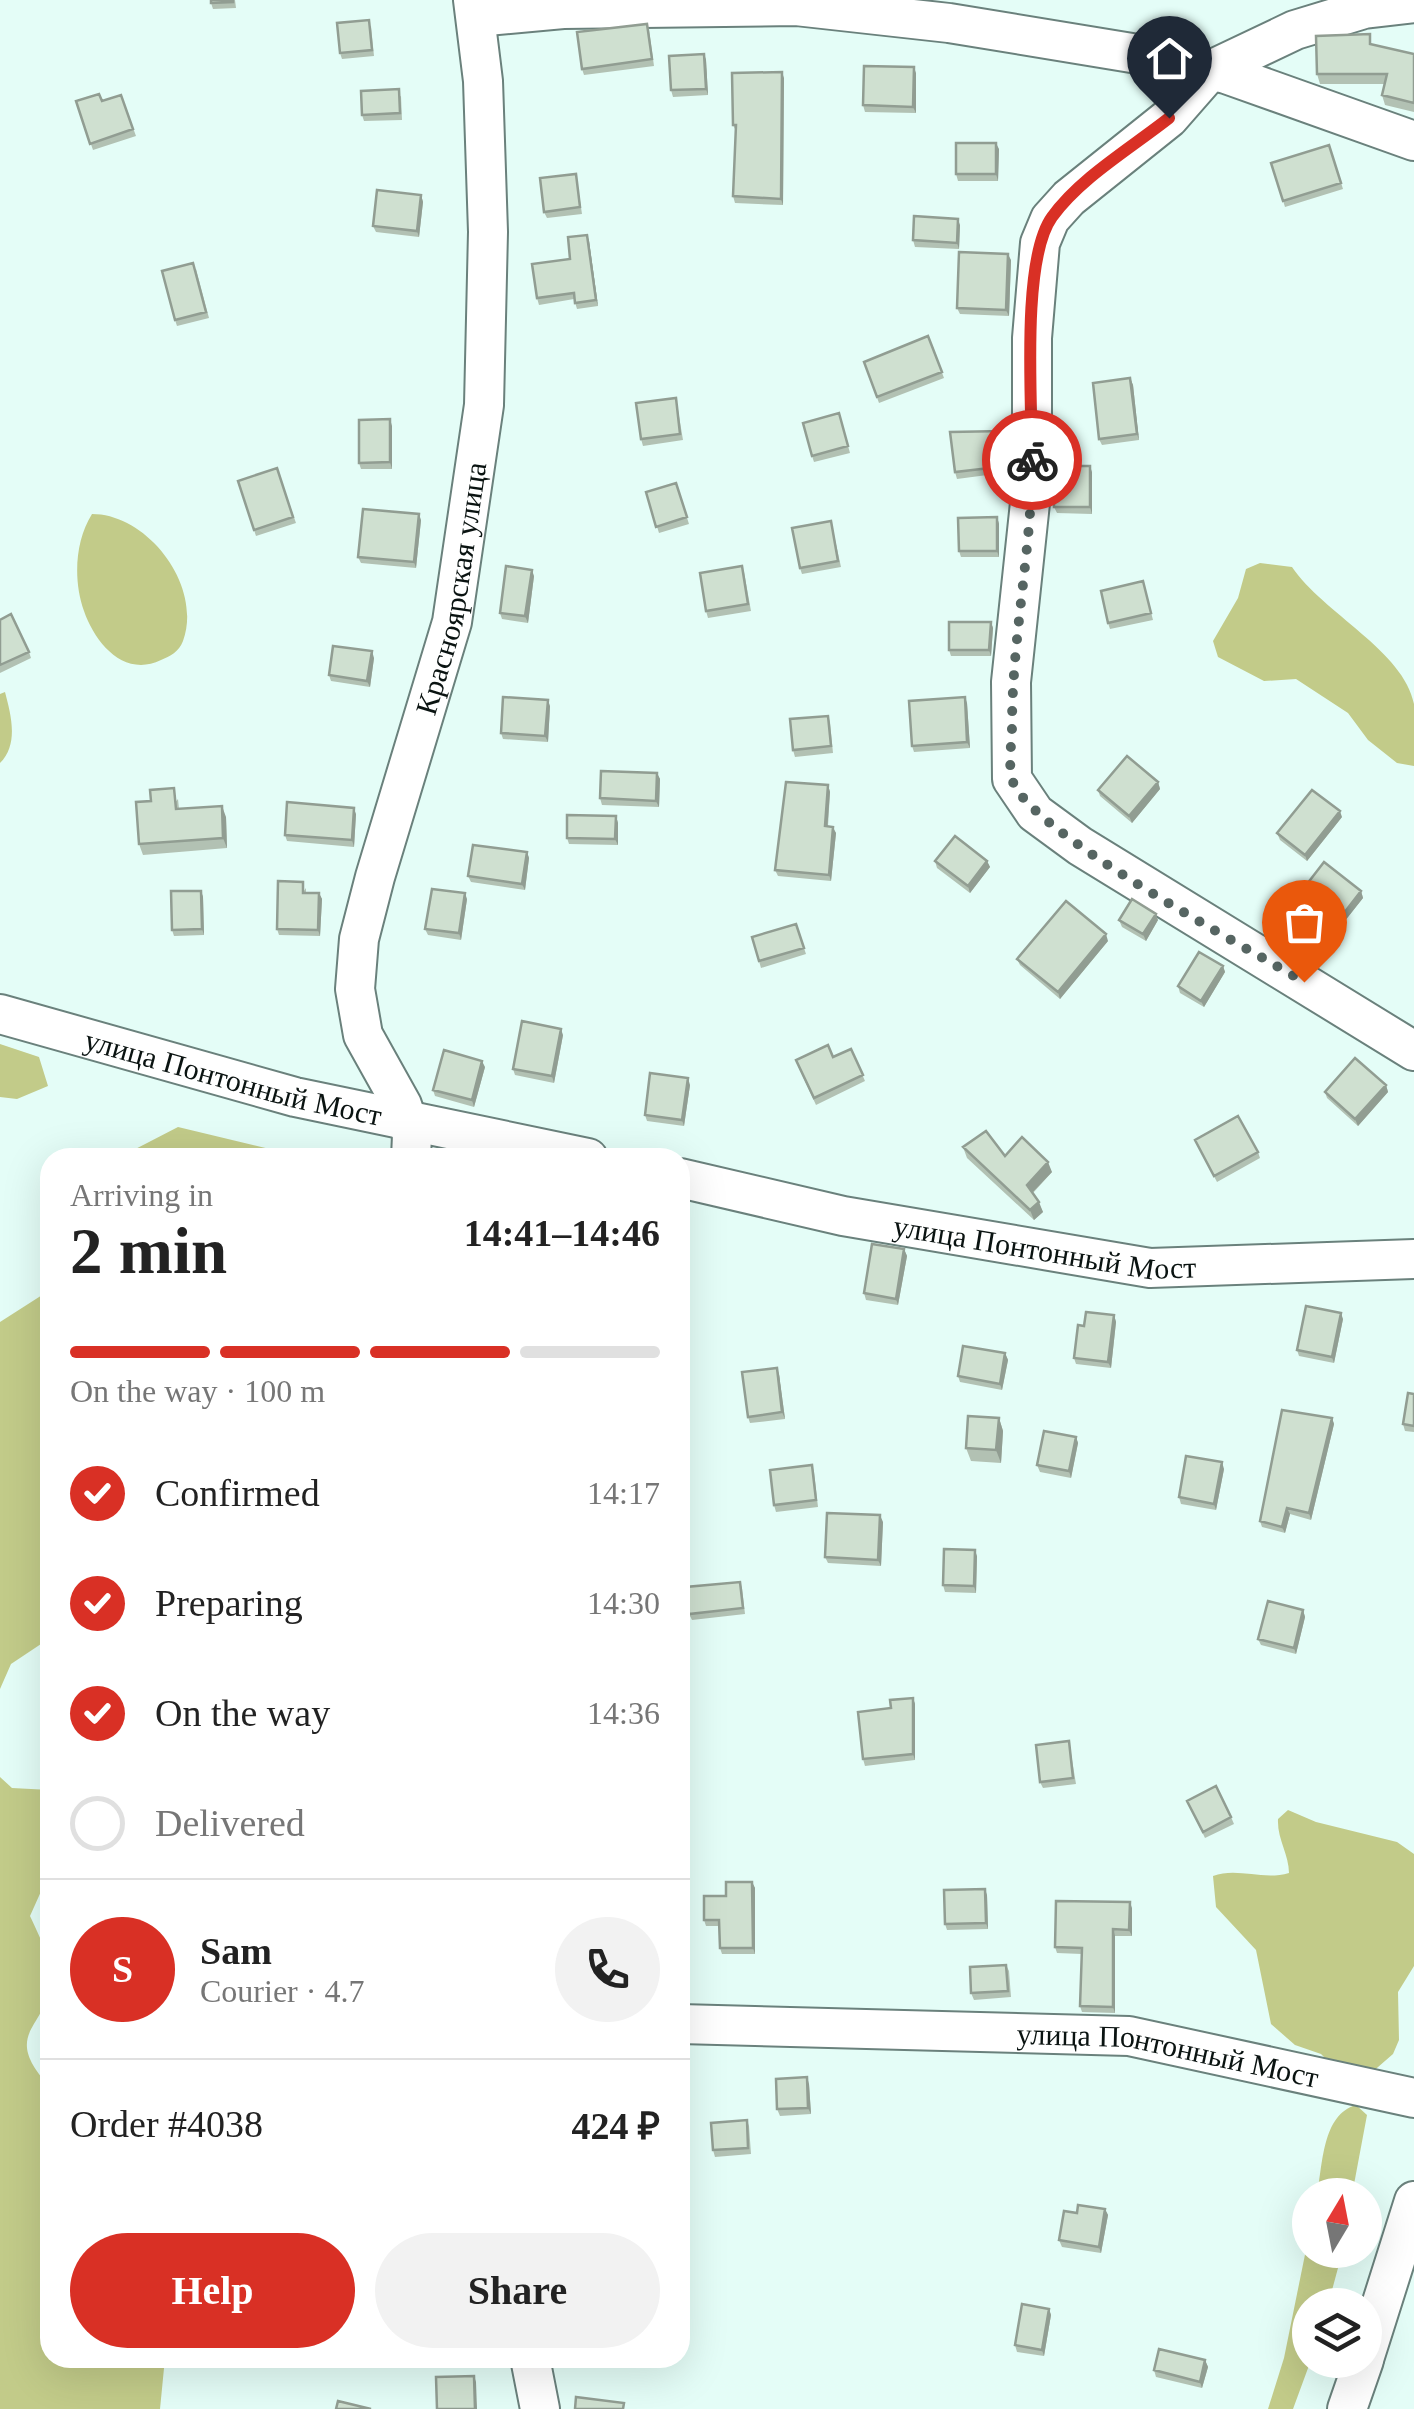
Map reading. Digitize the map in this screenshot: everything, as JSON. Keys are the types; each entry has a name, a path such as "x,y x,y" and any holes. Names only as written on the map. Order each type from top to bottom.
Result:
{"street":[{"path":"1414,3 1364,8 1295,30 1212,70 1169,118 1069,198 1050,219 1040,244 1032,338 1032,484 1011,682 1012,779 1035,813 1080,846 1414,1051"},
{"path":"475,8 828,9 987,29 1212,70 1414,142"},
{"name":"Красноярская улица","path":"410,1148 406,1116 362,1036 356,972 359,938 374,877 452,622 484,405 488,232 475,8"},
{"name":"улица Понтонный Мост","path":"0,1014 295,1097 406,1116 545,1148"},
{"name":"улица Понтонный Мост","path":"690,1180 843,1216 1150,1268 1414,1259"},
{"name":"улица Понтонный Мост","path":"690,2024 1129,2036 1414,2098"},
{"path":"1382,2301 1414,2201"},
{"path":"532,2368 540,2409"},
{"path":"1347,2409 1357,2378"}],"green space":[{"path":"92,514 113,517 133,526 166,557 178,577 187,620 181,645 168,657 148,664 123,661 95,635 80,599 77,574 82,536"},
{"path":"1260,563 1292,567 1395,667 1414,704 1414,766 1397,763 1368,740 1348,713 1296,679 1264,681 1218,657 1213,641 1238,598 1246,569"},
{"path":"5,692 12,738 0,763 0,694"},
{"path":"0,1044 39,1057 48,1086 17,1099 0,1097"},
{"path":"178,1127 266,1148 137,1148"},
{"path":"40,1296 40,1645 11,1664 0,1689 0,1322"},
{"path":"0,1777 12,1788 40,1789 40,1894 30,1916 40,1939 40,2013 27,2043 28,2054 40,2075 40,2368 164,2368 160,2409 0,2409"},
{"path":"1288,1810 1316,1822 1397,1842 1414,1854 1414,1966 1398,1992 1399,2040 1393,2054 1370,2074 1342,2075 1321,2054 1295,2045 1271,2024 1256,1950 1216,1907 1213,1876 1289,1873 1278,1819"},
{"path":"1356,2105 1367,2115 1355,2178 1320,2178 1330,2130 1345,2110"},
{"path":"1302,2268 1338,2268 1333,2288 1298,2288"},
{"path":"1292,2319 1292,2378 1304,2378 1293,2409 1268,2409"}],"building":[{"path":"369,20 372,50 340,53 337,23"},
{"path":"647,24 652,59 582,69 577,32"},
{"path":"1370,34 1370,44 1414,54 1414,103 1382,95 1387,74 1317,74 1316,36"},
{"path":"704,54 706,89 671,90 669,56"},
{"path":"864,66 914,67 913,107 863,105"},
{"path":"782,72 781,199 733,196 736,125 732,73"},
{"path":"399,89 400,113 362,115 361,91"},
{"path":"99,94 102,101 121,95 133,129 90,144 76,101"},
{"path":"956,143 996,143 996,174 956,174"},
{"path":"1329,145 1341,183 1283,201 1271,163"},
{"path":"576,174 580,207 544,212 540,178"},
{"path":"377,190 421,195 417,231 373,226"},
{"path":"914,216 958,219 957,243 913,240"},
{"path":"587,235 596,300 575,303 574,293 537,298 532,264 570,259 568,237"},
{"path":"959,252 1008,254 1006,310 957,308"},
{"path":"193,263 206,312 175,320 162,271"},
{"path":"928,336 942,372 877,397 864,362"},
{"path":"1130,378 1137,434 1099,439 1093,383"},
{"path":"676,398 680,434 641,439 636,403"},
{"path":"839,413 848,446 812,456 803,423"},
{"path":"390,419 390,462 359,463 359,420"},
{"path":"1004,431 1007,466 955,472 950,432"},
{"path":"1054,466 1090,466 1090,507 1054,507"},
{"path":"277,468 293,517 254,530 238,481"},
{"path":"676,483 687,517 656,527 646,492"},
{"path":"363,509 419,514 414,562 358,557"},
{"path":"997,517 997,551 959,551 958,518"},
{"path":"831,521 838,561 800,568 792,528"},
{"path":"506,566 532,570 525,616 500,613"},
{"path":"742,566 748,604 706,611 700,573"},
{"path":"1143,581 1151,613 1108,623 1101,591"},
{"path":"11,614 29,652 0,665 0,620"},
{"path":"949,622 991,622 989,650 949,650"},
{"path":"333,646 372,651 367,681 329,675"},
{"path":"503,697 548,700 545,736 501,733"},
{"path":"965,697 967,742 912,746 909,701"},
{"path":"828,716 831,746 793,750 790,719"},
{"path":"1127,756 1158,782 1129,816 1098,790"},
{"path":"601,771 657,773 656,801 600,798"},
{"path":"786,782 828,785 825,826 833,827 829,875 775,870"},
{"path":"174,788 176,809 222,806 223,838 139,844 136,802 151,801 150,790"},
{"path":"1312,790 1340,811 1305,855 1277,833"},
{"path":"287,802 354,808 352,840 285,835"},
{"path":"567,815 616,816 615,839 567,838"},
{"path":"955,836 987,861 968,886 935,861"},
{"path":"473,845 527,852 522,884 468,876"},
{"path":"1324,862 1361,891 1327,935 1290,906"},
{"path":"278,881 303,882 303,893 319,893 318,930 277,929"},
{"path":"432,889 465,893 459,933 425,929"},
{"path":"171,891 201,891 202,929 172,930"},
{"path":"1132,899 1156,914 1143,934 1119,920"},
{"path":"1066,901 1106,934 1058,992 1017,959"},
{"path":"796,924 804,948 759,961 752,937"},
{"path":"1199,952 1223,966 1201,1001 1178,986"},
{"path":"522,1021 561,1029 552,1076 513,1069"},
{"path":"828,1045 833,1057 851,1049 863,1075 814,1098 796,1060"},
{"path":"444,1050 482,1061 472,1100 433,1090"},
{"path":"1355,1058 1386,1085 1355,1119 1325,1092"},
{"path":"650,1073 688,1078 682,1120 645,1115"},
{"path":"1238,1116 1258,1152 1214,1176 1195,1140"},
{"path":"986,1131 1005,1156 1022,1137 1048,1162 1027,1185 1039,1202 1030,1210 963,1147"},
{"path":"872,1244 904,1249 896,1299 864,1293"},
{"path":"1306,1306 1341,1313 1332,1357 1297,1350"},
{"path":"1086,1312 1114,1315 1108,1362 1074,1358 1078,1325 1084,1326"},
{"path":"963,1346 1005,1353 1000,1384 958,1376"},
{"path":"777,1368 782,1412 748,1417 742,1372"},
{"path":"1408,1393 1414,1394 1414,1426 1403,1424"},
{"path":"1282,1410 1332,1418 1309,1513 1287,1508 1282,1527 1260,1521"},
{"path":"968,1416 999,1418 996,1450 966,1448"},
{"path":"1044,1431 1076,1437 1069,1471 1037,1465"},
{"path":"1186,1456 1222,1462 1214,1504 1179,1497"},
{"path":"812,1465 816,1500 774,1505 770,1470"},
{"path":"827,1513 880,1515 878,1560 825,1557"},
{"path":"944,1549 975,1550 974,1586 943,1585"},
{"path":"740,1582 743,1608 690,1614 690,1587"},
{"path":"1268,1601 1303,1610 1294,1648 1258,1639"},
{"path":"913,1698 913,1754 863,1759 858,1712 891,1708 890,1700"},
{"path":"1069,1741 1073,1778 1040,1782 1036,1745"},
{"path":"1216,1786 1231,1817 1203,1832 1187,1801"},
{"path":"726,1882 752,1882 753,1948 720,1948 719,1920 704,1920 704,1896 726,1896"},
{"path":"985,1889 986,1923 945,1924 944,1890"},
{"path":"1056,1901 1130,1902 1129,1930 1113,1929 1113,2007 1080,2006 1082,1948 1055,1947"},
{"path":"1006,1965 1008,1991 971,1993 970,1967"},
{"path":"807,2077 808,2108 777,2109 776,2079"},
{"path":"747,2120 748,2148 713,2150 711,2123"},
{"path":"1078,2205 1105,2209 1099,2247 1059,2240 1064,2211 1077,2213"},
{"path":"1022,2304 1049,2309 1042,2350 1015,2345"},
{"path":"1159,2349 1205,2360 1200,2382 1154,2370"},
{"path":"474,2376 475,2409 437,2409 436,2377"},
{"path":"576,2397 624,2403 623,2409 575,2409"},
{"path":"338,2401 371,2409 336,2409"}],"way so far":[{"path":"1032,460 1011,682 1012,779 1035,813 1080,846 1304,982"}],"route":[{"path":"1032,460 1035,280 1040,244 1050,219 1069,198 1169,118"}]}
